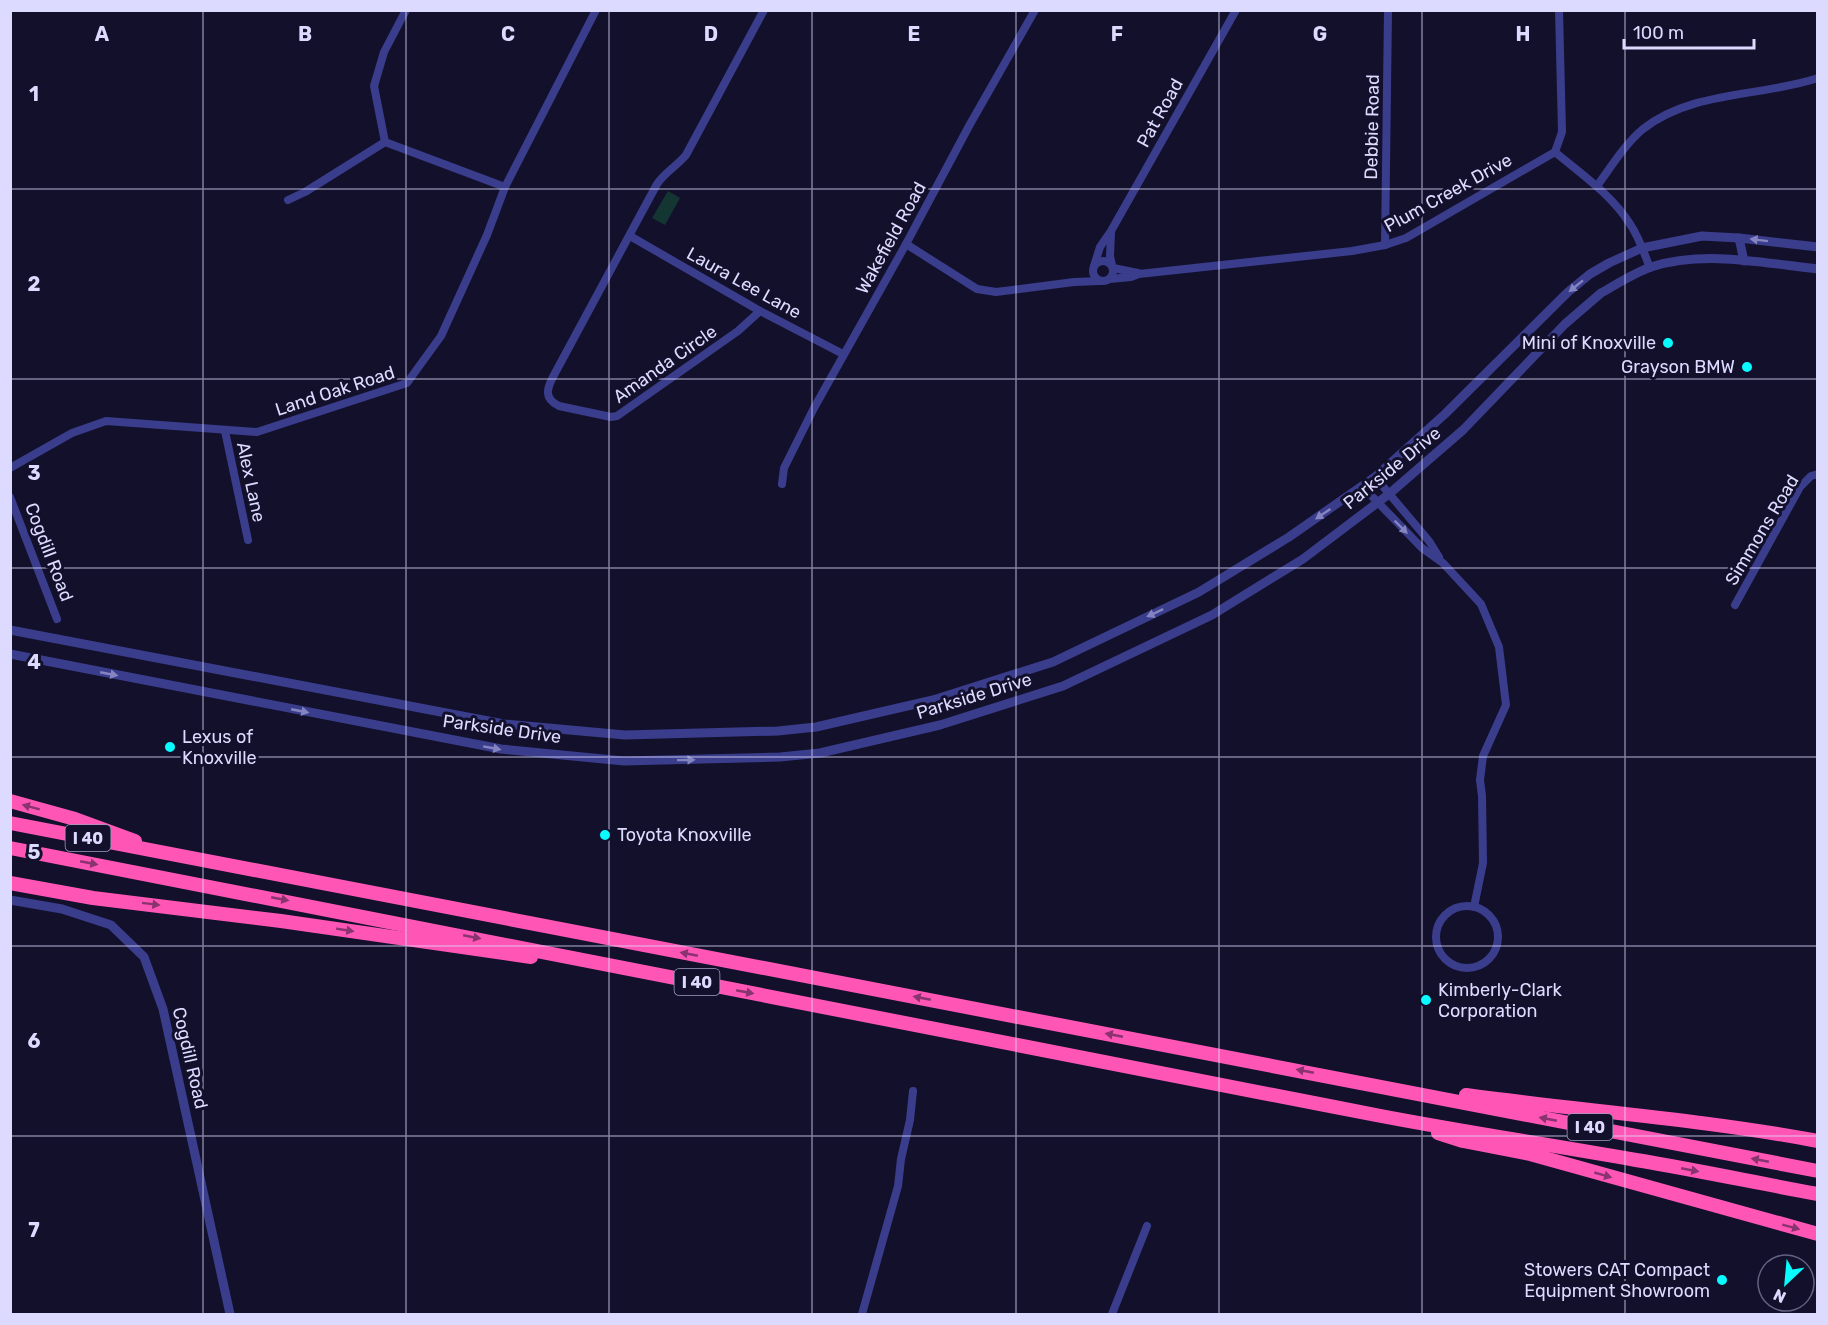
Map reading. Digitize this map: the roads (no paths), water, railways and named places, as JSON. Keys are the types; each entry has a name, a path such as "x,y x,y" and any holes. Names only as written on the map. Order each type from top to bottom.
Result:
{"highway":[{"path":"10,801 106,829 165,854"},
{"name":"I 40","path":"10,823 1818,1171"},
{"name":"I 40","path":"10,848 400,922 1384,1116 1818,1194"},
{"path":"10,885 93,898 281,921 676,978"},
{"path":"1363,1082 1398,1084 1526,1104 1752,1129 1818,1141"},
{"path":"1384,1116 1463,1141 1530,1154 1818,1234"}],"street":[{"path":"385,142 374,86 384,52 406,10"},
{"name":"Land Oak Road","path":"10,468 72,433 106,421 257,432 407,383 441,336 487,236 505,187 596,10"},
{"path":"630,236 664,174 686,155 764,10"},
{"name":"Wakefield Road","path":"782,484 784,468 843,354 1035,10"},
{"name":"Pat Road","path":"1094,267 1096,254 1236,10"},
{"name":"Debbie Road","path":"1385,245 1388,10"},
{"path":"1559,10 1562,132 1555,152 1613,202 1631,225 1650,267"},
{"path":"1597,186 1642,130 1666,115 1728,95 1818,78"},
{"path":"385,142 505,187"},
{"path":"288,200 305,192 385,142"},
{"name":"Plum Creek Drive","path":"906,244 977,289 996,292 1352,251 1385,245 1406,238 1555,152"},
{"name":"Pat Road","path":"1111,231 1112,266"},
{"name":"Amanda Circle","path":"630,236 547,389 553,403 595,414 617,416 738,331 760,310"},
{"name":"Laura Lee Lane","path":"630,236 843,354"},
{"name":"Parkside Drive","path":"10,630 504,724 625,735 757,732 816,727 933,700 1053,662 1199,592 1289,537 1363,487 1445,414 1568,292 1590,274 1642,248 1702,236 1818,247"},
{"path":"1739,238 1744,261"},
{"name":"Parkside Drive","path":"10,654 501,749 624,761 769,757 820,753 940,725 1063,686 1212,615 1303,559 1389,494 1463,430 1565,324 1600,292 1650,267 1707,258 1818,269"},
{"name":"Plum Creek Drive","path":"1074,282 1102,261 1139,274"},
{"path":"1110,279 1113,275 1112,266"},
{"path":"1094,267 1094,275 1100,281"},
{"name":"Alex Lane","path":"225,431 248,540"},
{"name":"Simmons Road","path":"1735,605 1800,487 1811,476 1818,474"},
{"path":"1375,477 1429,541 1443,563 1481,604 1499,647 1506,705 1483,756 1480,780 1484,863 1474,907"},
{"path":"1363,487 1422,548 1443,563"},
{"name":"Cogdill Road","path":"10,497 57,619"},
{"name":"Cogdill Road","path":"10,900 62,909 111,925 144,957 163,1009 230,1314"},
{"path":"1464,906 1474,907 1484,911 1492,918 1499,939 1491,958 1482,965 1462,968 1445,959 1438,947 1436,931 1446,914 1464,906"},
{"path":"862,1314 898,1186 913,1091"},
{"path":"1112,1314 1147,1226"}],"place":[{"name":"Mini of Knoxville","path":"1668,343"},
{"name":"Grayson BMW","path":"1747,367"},
{"name":"Lexus of Knoxville","path":"170,747"},
{"name":"Toyota Knoxville","path":"605,835"},
{"name":"Kimberly-Clark Corporation","path":"1426,1000"},
{"name":"Stowers CAT Compact Equipment Showroom","path":"1722,1280"}]}
